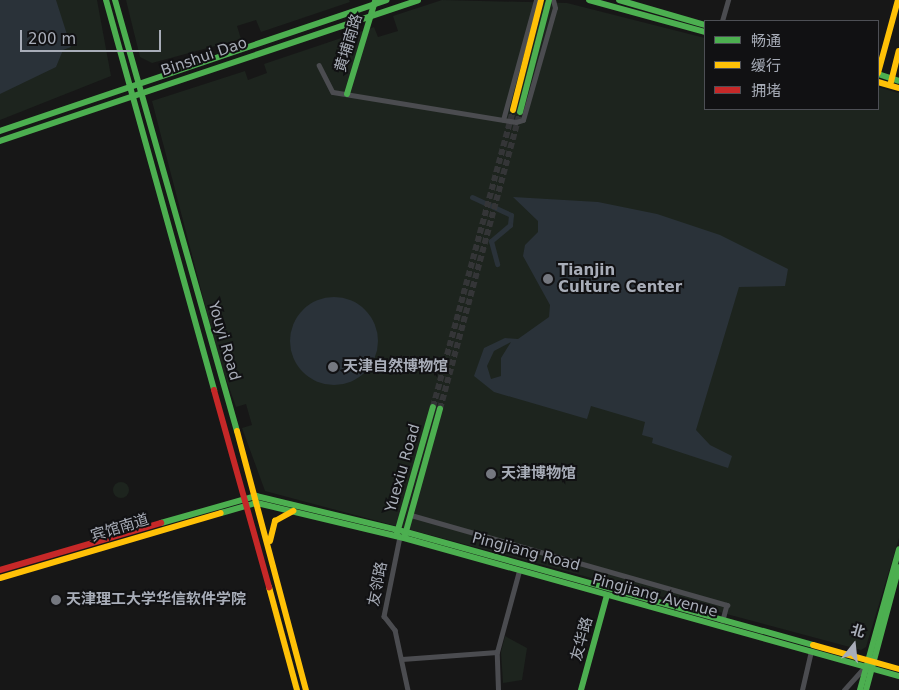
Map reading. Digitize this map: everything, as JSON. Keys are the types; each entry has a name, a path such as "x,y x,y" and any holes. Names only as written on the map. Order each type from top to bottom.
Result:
{"main road":[{"name":"Youyi Road","path":"106,0 128,85 247,500 297,690"},
{"name":"Youyi Road","path":"115,0 257,500 306,690"},
{"name":"Binshui Dao","path":"0,131 128,85 373,2 386,0"},
{"name":"Binshui Dao","path":"0,141 131,95 418,0"},
{"path":"513,110 541,0"},
{"path":"520,112 549,0"},
{"path":"589,0 704,32"},
{"path":"619,0 704,25"},
{"path":"879,70 898,0"},
{"name":"黄埔南路","path":"346,93 373,2"},
{"path":"891,82 899,51"},
{"path":"879,75 899,88"},
{"path":"879,82 899,81"},
{"name":"Yuexiu Road","path":"436,408 411,515 401,535 436,408"},
{"path":"247,500 257,500 401,535"},
{"name":"宾馆南道","path":"0,570 247,500"},
{"name":"宾馆南道","path":"0,578 247,500"},
{"path":"257,500 293,511 401,535"},
{"path":"272,559 272,527 282,515 293,511"},
{"name":"Pingjiang Avenue","path":"401,535 519,571 811,652 868,664 899,676"},
{"name":"Pingjiang Road","path":"401,535 722,620 868,664 899,669"},
{"path":"866,690 868,664 899,549"},
{"path":"860,690 899,568"},
{"name":"友华路","path":"581,690 607,595"}],"street":[{"path":"503,119 536,0"},
{"path":"320,64 328,86 346,93 503,119 523,120 555,8 553,0"},
{"path":"722,20 728,0"},
{"path":"411,515 727,605 722,620"},
{"name":"友邻路","path":"401,535 384,616 395,630 408,690"},
{"path":"498,690 497,652 519,571"},
{"path":"402,659 497,652"},
{"path":"802,690 811,652"},
{"path":"844,690 868,664"}],"shaded area":[{"path":"0,0 97,0 111,76 0,120"},
{"path":"0,0 56,0 71,47 63,50 56,67 0,94"},
{"path":"126,0 349,0 350,2 261,32 256,20 237,26 241,39 152,63 140,57"},
{"name":"Tianjin Culture Center","path":"442,0 567,3 704,38 704,110 879,110 879,87 899,93 899,538 866,647 861,650 265,491 242,428 252,425 246,404 236,407 219,359 152,101 245,71 248,80 267,73 264,64 374,27 378,37 398,31 393,16"},
{"path":"513,197 598,202 657,214 720,235 788,269 785,286 739,287 696,430 710,445 732,456 728,468 652,443 653,438 642,435 645,422 591,406 587,419 494,392 474,376 484,348 505,338 518,339 549,317 550,305 523,256 525,245 538,232 538,221","holes":["511,342 501,358 501,376 491,379 487,366 494,351"]},
{"path":"334,297 351,300 359,304 371,316 375,324 378,341 375,358 371,366 359,378 351,382 334,385 317,382 309,378 297,366 293,358 290,341 293,324 297,316 309,304 317,300"},
{"path":"118,482 124,482 129,487 127,496 118,498 113,493 113,487"},
{"path":"505,636 527,648 522,680 503,683 501,652"}],"waterway":[{"path":"472,197 511,215 510,225 491,241 497,264"}],"tunnel":[{"path":"433,407 513,110"},
{"path":"440,409 520,112"}],"traffic: fast":[{"path":"106,0 214,390"},
{"path":"115,0 237,431"},
{"path":"0,131 386,0"},
{"path":"0,141 418,0"},
{"path":"520,112 549,0"},
{"path":"589,0 704,32"},
{"path":"619,0 704,25"},
{"path":"347,94 375,1"},
{"path":"879,74 899,81"},
{"path":"397,533 433,407"},
{"path":"405,535 440,409"},
{"path":"161,523 256,496 406,532 813,645"},
{"path":"221,513 257,503 404,538 899,676"},
{"path":"860,690 899,549"},
{"path":"866,690 899,567"},
{"path":"581,690 607,595"}],"traffic: slow":[{"path":"513,110 541,0"},
{"path":"879,69 898,0"},
{"path":"891,82 899,51"},
{"path":"879,82 899,88"},
{"path":"237,431 306,690"},
{"path":"270,541 275,521 293,511"},
{"path":"0,578 221,513"},
{"path":"269,587 297,690"},
{"path":"813,645 899,669"}],"traffic: jam":[{"path":"214,390 269,587"},
{"path":"0,570 161,523"}],"place":[{"name":"Tianjin Culture Center","path":"548,279"},
{"name":"天津自然博物馆","path":"333,367"},
{"name":"天津博物馆","path":"491,474"},
{"name":"天津理工大学华信软件学院","path":"56,600"}]}
